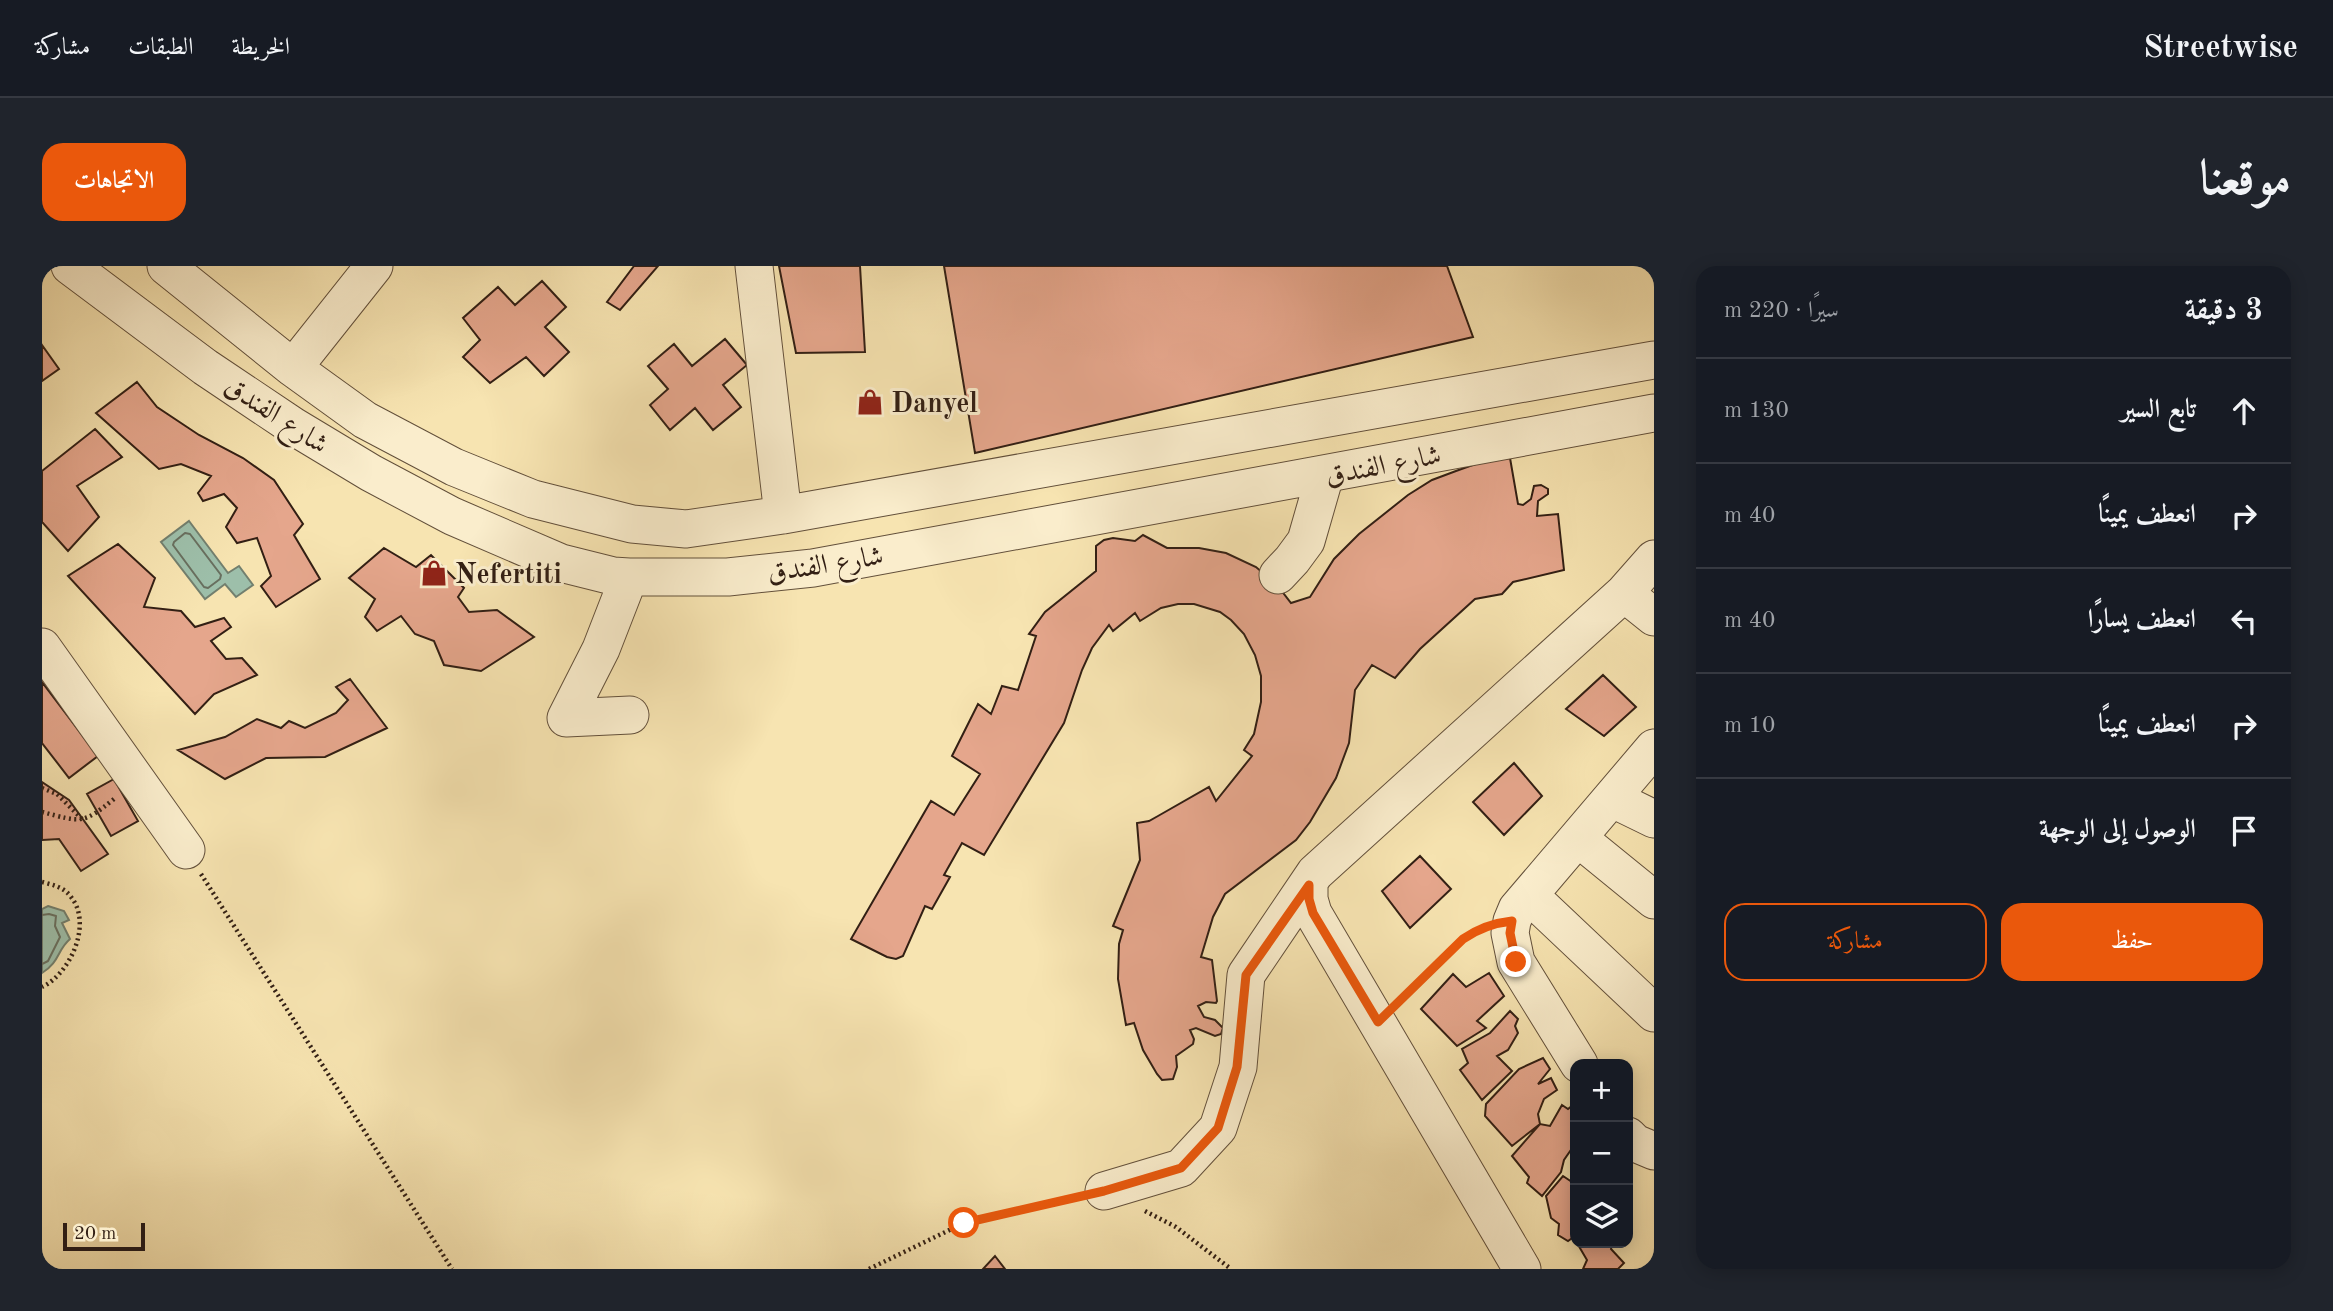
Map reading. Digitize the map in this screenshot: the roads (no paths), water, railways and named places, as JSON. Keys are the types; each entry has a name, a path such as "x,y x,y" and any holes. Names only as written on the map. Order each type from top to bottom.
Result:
{"street":[{"name":"شارع الفندق","path":"70,266 205,367 293,426 371,473 452,516 561,564 613,576 728,577 813,568 1654,413"},
{"name":"شارع الفندق","path":"166,266 293,368 365,420 454,467 533,499 632,524 686,529 783,515 1654,360"},
{"path":"293,368 374,266"},
{"path":"754,266 783,515"},
{"path":"1278,575 1306,541 1325,475"},
{"path":"1104,1191 1181,1168 1218,1128 1237,1067 1246,975 1315,873 1623,593 1654,559"},
{"path":"629,577 601,649 566,718 630,715"},
{"path":"1623,593 1654,617"},
{"path":"42,647 186,850"},
{"path":"1576,1059 1516,962 1510,933 1521,908 1654,748"},
{"path":"1613,799 1654,819"},
{"path":"1578,838 1654,900"},
{"path":"1309,885 1313,913 1522,1269"},
{"path":"1521,908 1654,1013"},
{"path":"1633,1141 1654,1151"}],"water":[{"path":"189,521 228,573 239,566 253,585 236,597 225,584 205,599 161,542"},
{"path":"48,906 64,911 69,920 62,923 70,939 52,965 42,973 42,909"}],"place":[{"name":"Danyel","path":"870,402"},
{"name":"Nefertiti","path":"434,573"}]}
